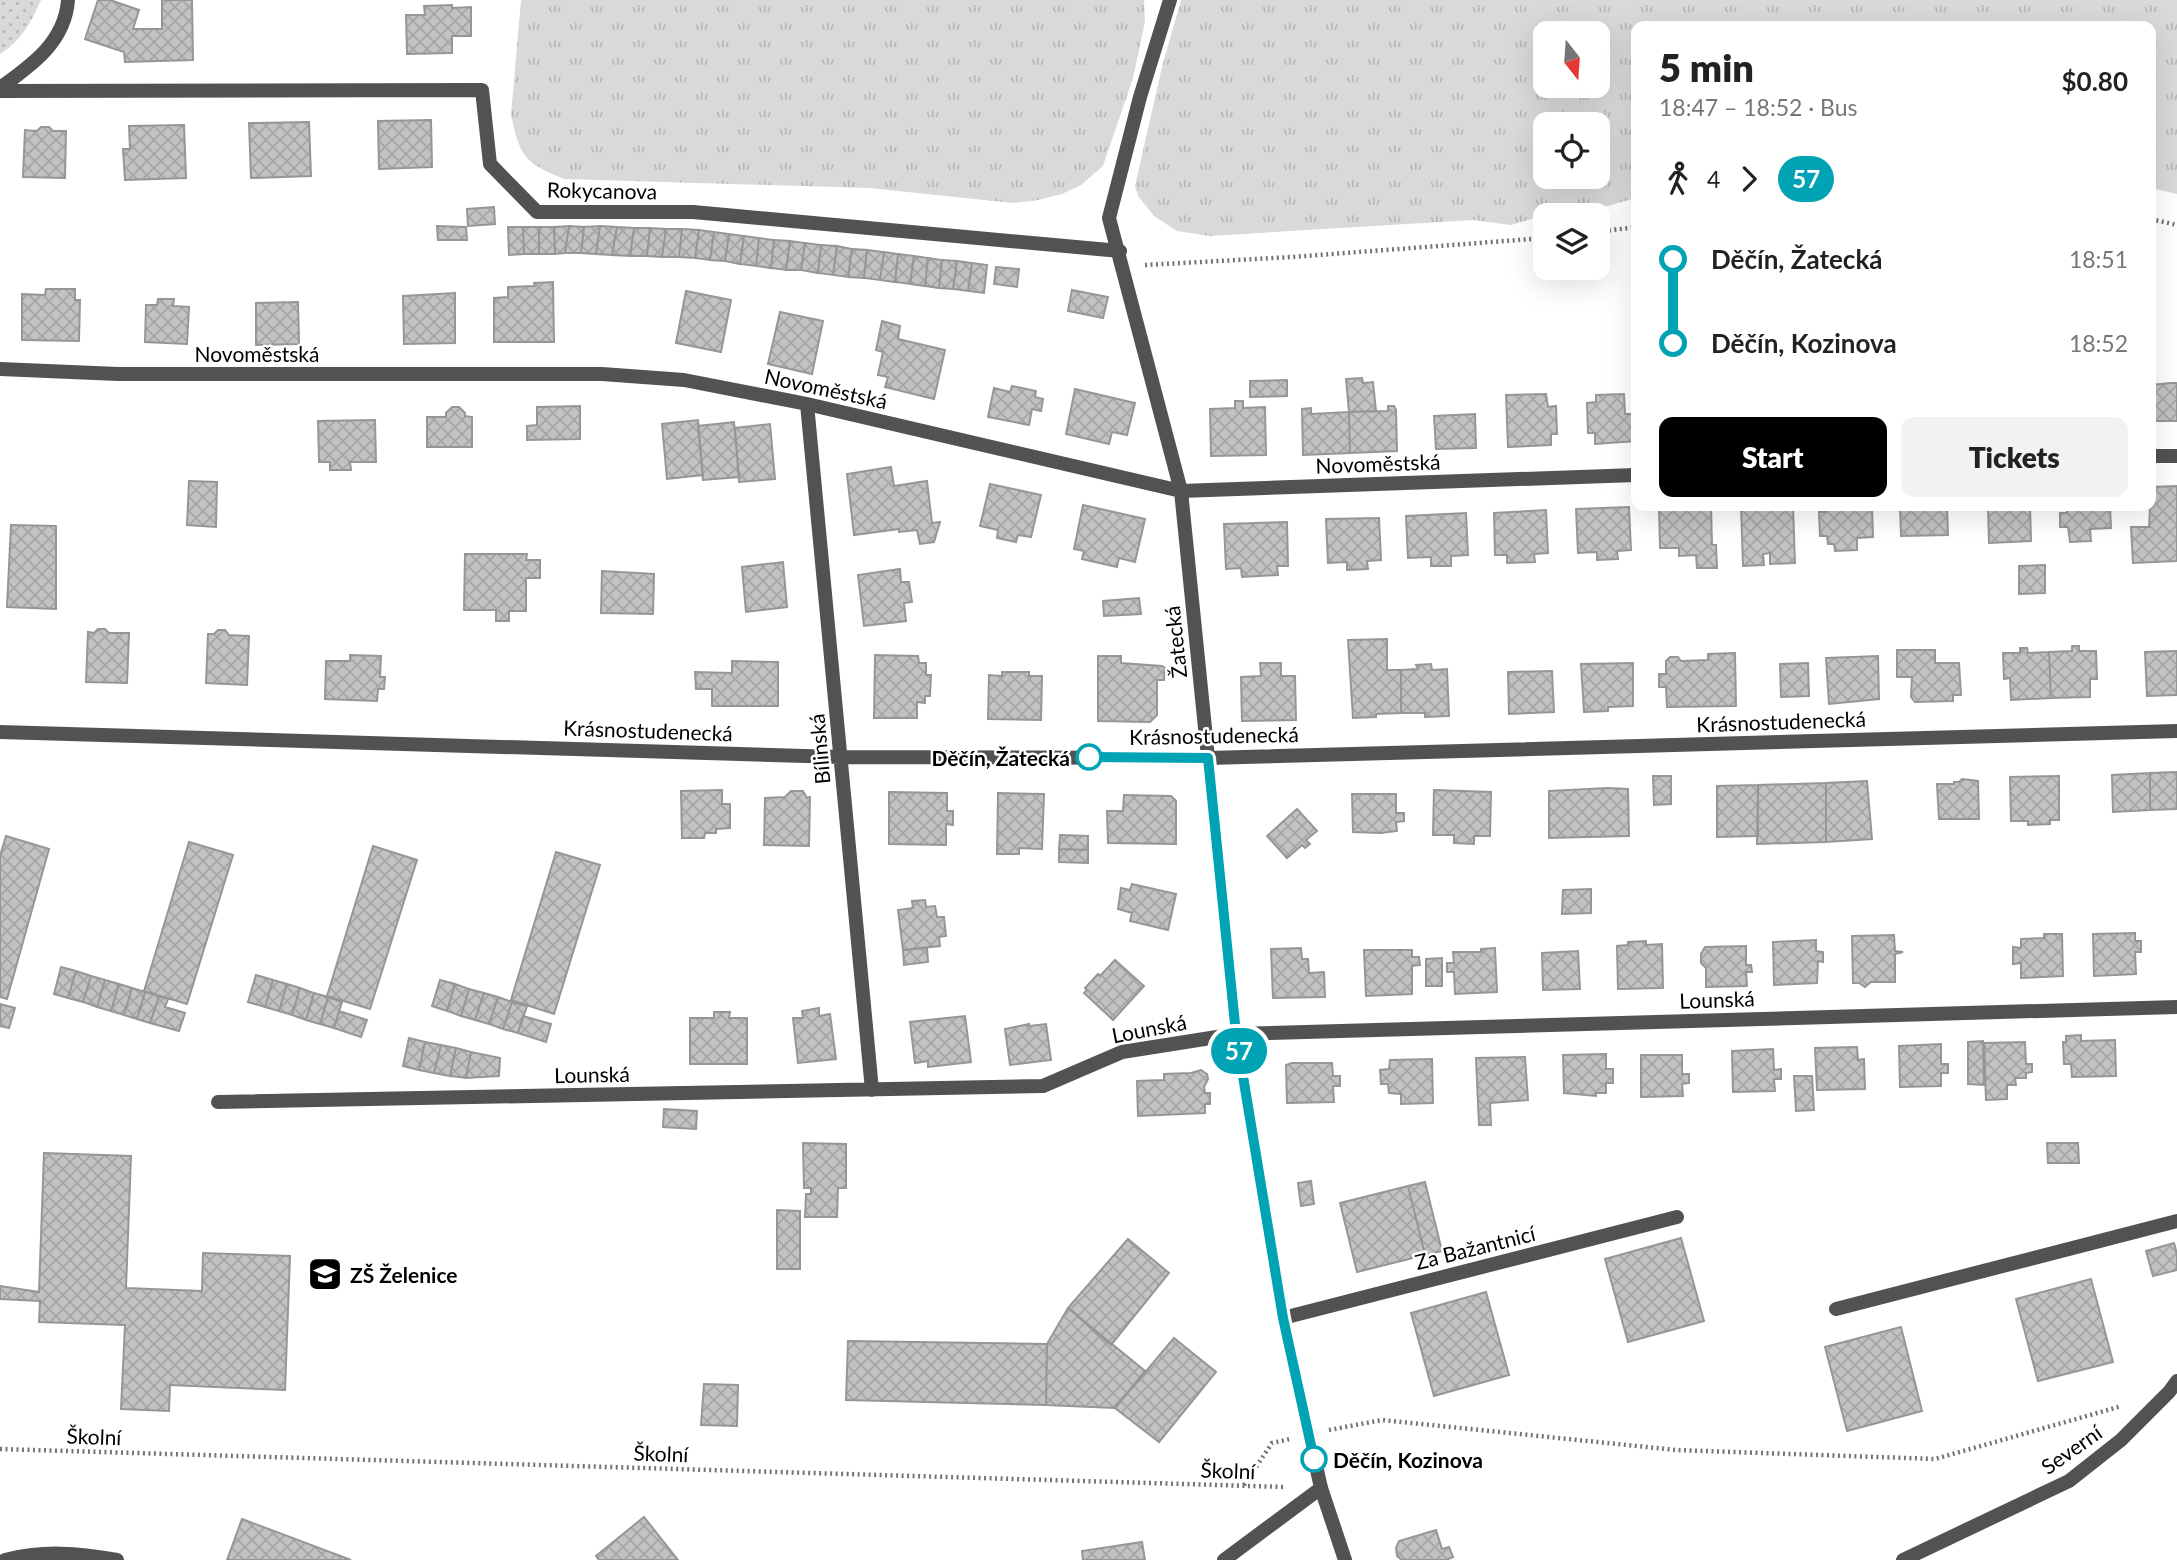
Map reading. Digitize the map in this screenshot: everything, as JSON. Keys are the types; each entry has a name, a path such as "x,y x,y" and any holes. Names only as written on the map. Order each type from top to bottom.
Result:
{"street":[{"path":"0,89 39,60 67,18 68,0"},
{"name":"Žatecká","path":"1170,0 1140,97 1109,218 1120,251 1181,491 1236,1034"},
{"name":"Rokycanova","path":"0,89 482,90 490,164 537,212 693,212 1120,251"},
{"name":"Novoměstská","path":"0,369 117,374 602,374 684,380 807,404 1181,491 1631,475"},
{"name":"Bílinská","path":"807,404 872,1090"},
{"path":"2156,456 2177,456"},
{"name":"Krásnostudenecká","path":"0,732 841,757 1208,758 2177,731"},
{"name":"Lounská","path":"218,1102 1043,1086 1122,1052 1236,1034 2177,1007"},
{"path":"1236,1034 1283,1318 1321,1488 1345,1560"},
{"name":"Za Bažantnicí","path":"1283,1318 1677,1217"},
{"path":"1836,1309 2177,1221"},
{"name":"Severní","path":"1903,1560 1933,1553 2069,1481 2121,1440 2177,1381"},
{"path":"1224,1560 1321,1488"},
{"path":"5,1560 22,1556 77,1553 117,1560"}],"path":[{"path":"2156,220 2177,225"},
{"path":"1610,230 1631,228"},
{"path":"1120,251 1143,265 1533,239"},
{"path":"1244,1486 1272,1443 1382,1420 1676,1450 1935,1459 2131,1404"},
{"name":"Školní","path":"0,1450 1321,1488"}],"green space":[{"path":"0,0 41,0 25,30 0,54"},
{"path":"521,0 1144,0 1145,22 1133,78 1103,166 1081,185 1062,194 1013,203 869,188 564,179 532,163 526,157 514,129 511,115"},
{"path":"1181,0 2177,0 2177,194 2156,189 2156,21 1631,21 1631,199 1610,205 1610,203 1533,203 1533,219 1511,225 1473,220 1210,236 1177,231 1154,216 1138,196 1135,186 1162,67"}],"building":[{"path":"98,0 110,0 139,10 133,29 162,29 162,0 192,0 193,60 125,62 124,52 85,39"},
{"path":"452,5 452,8 471,7 471,36 452,36 452,53 407,54 406,15 425,15 424,6"},
{"path":"431,120 432,167 379,169 378,121"},
{"path":"309,122 311,176 251,178 249,123"},
{"path":"184,125 186,178 125,180 123,149 130,149 129,126"},
{"path":"41,127 66,131 65,178 23,177 25,130 37,131"},
{"path":"494,207 495,224 468,226 467,209"},
{"path":"437,226 466,227 467,240 438,240"},
{"path":"569,226 565,253 555,254 554,227"},
{"path":"569,226 584,227 581,253 565,253"},
{"path":"600,226 596,254 581,253 584,227"},
{"path":"600,226 617,227 612,255 596,254"},
{"path":"508,227 523,227 524,254 509,255"},
{"path":"523,227 539,227 539,254 524,254"},
{"path":"539,227 554,227 555,254 539,254"},
{"path":"617,227 634,228 630,256 612,255"},
{"path":"634,228 650,228 647,256 630,256"},
{"path":"650,228 666,229 662,257 647,256"},
{"path":"666,229 682,229 679,257 662,257"},
{"path":"682,229 699,230 695,258 679,257"},
{"path":"699,230 714,232 710,260 695,258"},
{"path":"714,232 729,234 725,261 710,260"},
{"path":"729,234 744,236 740,264 725,261"},
{"path":"744,236 759,238 756,266 740,264"},
{"path":"759,238 774,240 771,268 756,266"},
{"path":"774,240 790,241 786,270 771,268"},
{"path":"790,241 805,243 801,270 786,270"},
{"path":"805,243 821,245 818,273 801,270"},
{"path":"821,245 837,246 833,275 818,273"},
{"path":"837,246 852,249 848,277 833,275"},
{"path":"852,249 867,250 864,278 848,277"},
{"path":"867,250 884,252 880,280 864,278"},
{"path":"884,252 898,254 895,282 880,280"},
{"path":"898,254 914,256 910,284 895,282"},
{"path":"914,256 928,258 925,286 910,284"},
{"path":"928,258 942,260 939,288 925,286"},
{"path":"942,260 957,261 953,289 939,288"},
{"path":"957,261 972,263 968,291 953,289"},
{"path":"972,263 987,265 984,293 968,291"},
{"path":"996,267 1019,269 1017,287 994,284"},
{"path":"553,282 554,342 494,342 494,298 508,297 508,287"},
{"path":"46,289 75,289 75,300 80,300 79,341 22,340 22,294 45,295"},
{"path":"1072,290 1108,297 1103,318 1068,311"},
{"path":"686,291 731,300 721,352 676,343"},
{"path":"455,293 455,343 404,344 403,296"},
{"path":"158,299 174,299 173,306 189,307 187,344 145,342 146,305 157,305"},
{"path":"298,302 299,344 256,345 256,303"},
{"path":"780,312 823,321 812,374 768,364"},
{"path":"882,321 900,326 898,339 945,350 934,399 885,387 888,377 878,375 883,352 876,350"},
{"path":"1362,378 1363,383 1373,382 1376,411 1349,412 1346,379"},
{"path":"1287,380 1287,396 1250,397 1250,381"},
{"path":"2177,383 2177,421 2156,421 2156,385"},
{"path":"1012,386 1036,391 1035,397 1043,399 1041,411 1032,409 1029,425 988,417 994,388 1010,392"},
{"path":"1075,389 1135,403 1127,435 1112,432 1109,444 1066,434"},
{"path":"1546,394 1548,407 1556,406 1557,434 1551,434 1551,445 1508,447 1506,395"},
{"path":"1624,394 1625,414 1631,414 1631,441 1595,444 1595,433 1588,433 1587,403 1596,402 1596,395"},
{"path":"1235,401 1243,401 1243,408 1265,407 1266,455 1211,456 1210,409 1235,408"},
{"path":"580,406 580,439 527,440 527,426 537,425 537,407"},
{"path":"1388,406 1394,406 1396,410 1397,451 1350,453 1349,412 1388,411"},
{"path":"452,407 459,407 465,416 472,417 472,447 427,447 427,417 446,417"},
{"path":"1311,408 1311,414 1349,412 1350,453 1303,455 1302,409"},
{"path":"1475,414 1476,448 1436,449 1434,416"},
{"path":"375,420 376,462 350,462 351,470 330,470 330,462 319,462 318,421"},
{"path":"698,420 703,475 667,479 662,424"},
{"path":"734,422 739,477 703,480 698,426"},
{"path":"770,424 775,479 739,482 735,428"},
{"path":"891,467 894,486 927,481 932,523 940,522 934,542 920,544 917,530 899,532 899,529 854,535 847,474"},
{"path":"189,481 217,482 216,527 187,525"},
{"path":"990,484 1041,495 1031,537 1018,535 1016,542 997,538 998,530 980,526"},
{"path":"2177,486 2177,561 2133,563 2131,527 2149,527 2150,511 2156,511 2156,487"},
{"path":"1083,505 1145,519 1135,562 1119,558 1117,567 1082,559 1084,551 1074,549"},
{"path":"1629,507 1631,550 1617,551 1618,559 1597,560 1597,552 1578,553 1576,509"},
{"path":"1546,510 1548,553 1534,554 1535,562 1507,563 1507,555 1495,555 1494,513"},
{"path":"1659,511 1711,511 1712,545 1716,545 1717,568 1697,568 1696,555 1679,556 1679,548 1660,548"},
{"path":"1741,511 1793,511 1795,563 1770,564 1770,553 1763,554 1764,565 1743,566"},
{"path":"1872,511 1873,537 1857,538 1857,550 1835,551 1834,544 1828,544 1827,536 1820,536 1819,512"},
{"path":"1900,511 1947,511 1948,535 1901,536"},
{"path":"1988,511 2030,511 2031,541 1989,543"},
{"path":"2110,511 2111,528 2090,529 2091,541 2070,542 2068,527 2060,527 2060,513"},
{"path":"1466,513 1468,555 1451,556 1451,566 1431,566 1431,557 1408,558 1406,516"},
{"path":"1379,518 1381,560 1367,561 1368,569 1347,570 1347,562 1328,563 1326,519"},
{"path":"1287,522 1288,566 1277,566 1278,575 1242,577 1241,568 1226,569 1224,524"},
{"path":"11,525 56,526 56,609 7,607"},
{"path":"465,554 527,554 526,560 540,560 540,578 526,578 526,611 509,611 509,621 496,621 496,610 464,610"},
{"path":"783,562 787,607 746,612 742,567"},
{"path":"2045,565 2045,593 2019,594 2019,566"},
{"path":"900,569 901,582 909,582 912,602 904,603 906,621 864,626 858,575"},
{"path":"602,571 654,574 653,614 601,613"},
{"path":"1139,598 1141,614 1104,616 1103,601"},
{"path":"98,629 105,629 109,633 129,633 127,683 86,682 88,632 94,633"},
{"path":"218,630 225,630 229,635 249,636 247,685 206,683 208,634 214,634"},
{"path":"1387,639 1387,670 1401,670 1401,713 1353,718 1348,640"},
{"path":"2072,646 2079,646 2079,651 2096,651 2097,679 2090,679 2090,697 2051,698 2049,652 2072,651"},
{"path":"2020,648 2027,648 2028,653 2049,652 2051,698 2011,700 2010,678 2004,679 2003,653 2020,653"},
{"path":"1897,650 1935,650 1935,663 1959,663 1961,695 1953,695 1953,701 1915,702 1911,697 1912,677 1897,677"},
{"path":"2177,651 2177,695 2147,696 2145,652"},
{"path":"1735,653 1736,706 1667,707 1666,687 1659,687 1659,674 1666,674 1666,661 1670,657 1678,657 1681,661 1708,660 1708,654"},
{"path":"350,655 381,656 380,677 385,677 384,689 378,689 377,701 325,699 326,661 350,661"},
{"path":"875,655 918,656 919,663 926,663 926,675 931,675 930,696 925,696 925,703 917,702 917,718 874,718"},
{"path":"1098,656 1121,656 1121,663 1165,668 1164,680 1157,680 1157,715 1150,722 1098,721"},
{"path":"1878,656 1879,699 1829,704 1826,658"},
{"path":"732,661 778,662 778,706 712,706 712,689 696,689 695,672 732,673"},
{"path":"1260,663 1281,663 1281,676 1295,676 1296,720 1242,721 1241,677 1261,676"},
{"path":"1633,663 1633,706 1584,712 1581,664"},
{"path":"1808,663 1809,696 1781,697 1780,664"},
{"path":"1431,664 1432,670 1447,669 1449,716 1425,717 1425,713 1401,713 1401,670 1418,669 1416,665"},
{"path":"1552,671 1554,712 1509,714 1508,672"},
{"path":"1002,672 1029,672 1029,676 1042,676 1041,720 988,719 989,675 1002,676"},
{"path":"2177,772 2177,809 2150,810 2150,773"},
{"path":"2150,773 2150,810 2113,812 2112,775"},
{"path":"1653,776 1671,776 1671,804 1654,805"},
{"path":"2059,776 2059,820 2050,820 2050,824 2028,825 2028,821 2011,821 2010,777"},
{"path":"1962,779 1978,781 1979,819 1939,819 1937,784 1954,784"},
{"path":"1867,781 1872,839 1826,842 1826,783"},
{"path":"1826,783 1826,842 1757,844 1758,785"},
{"path":"1758,785 1758,836 1717,837 1717,786"},
{"path":"1628,789 1629,836 1549,838 1549,791"},
{"path":"722,790 722,804 730,804 730,828 716,829 716,833 705,833 704,838 682,838 681,791"},
{"path":"1434,790 1491,792 1490,836 1474,836 1474,844 1454,843 1454,835 1433,835"},
{"path":"791,791 803,791 807,798 810,797 809,846 764,845 765,798 785,797"},
{"path":"889,792 947,793 947,811 953,811 953,825 946,824 946,845 889,844"},
{"path":"998,793 1044,794 1042,849 1019,848 1019,854 997,854"},
{"path":"1352,794 1396,794 1396,813 1404,813 1404,821 1396,822 1397,831 1353,832"},
{"path":"1124,795 1171,796 1176,801 1176,844 1108,843 1107,811 1123,811"},
{"path":"1297,809 1317,831 1306,840 1310,844 1305,848 1302,845 1287,858 1267,836"},
{"path":"1060,835 1088,836 1088,850 1059,849"},
{"path":"6,836 49,849 7,999 0,997 0,856"},
{"path":"189,842 233,855 187,1004 144,991"},
{"path":"373,846 417,860 370,1009 327,996"},
{"path":"1059,849 1088,850 1088,863 1059,862"},
{"path":"556,852 600,865 554,1014 511,1000"},
{"path":"1132,884 1176,894 1168,930 1130,921 1132,913 1118,909 1121,888 1130,890"},
{"path":"1591,889 1591,913 1562,914 1563,890"},
{"path":"925,900 926,907 935,906 937,917 944,917 946,936 939,937 940,946 903,950 898,910 913,908 912,901"},
{"path":"2135,933 2135,941 2141,941 2141,952 2135,952 2136,974 2094,976 2093,934"},
{"path":"2044,934 2062,934 2063,976 2021,978 2021,963 2013,964 2013,947 2021,948 2021,939 2044,938"},
{"path":"1894,935 1895,951 1903,952 1895,954 1895,982 1871,982 1865,987 1853,983 1852,936"},
{"path":"1816,940 1816,951 1823,952 1823,962 1818,961 1817,983 1774,985 1773,942"},
{"path":"1646,941 1646,945 1662,944 1663,988 1618,989 1617,946"},
{"path":"1746,946 1746,965 1751,965 1752,972 1746,972 1747,986 1706,987 1706,968 1701,963 1701,954 1705,947"},
{"path":"927,948 928,962 904,965 903,950"},
{"path":"1301,948 1302,959 1308,959 1309,973 1324,972 1325,997 1273,998 1271,949"},
{"path":"1495,948 1497,992 1455,994 1454,972 1447,972 1447,963 1454,963 1453,952 1481,952 1481,949"},
{"path":"1364,950 1412,950 1412,957 1419,957 1420,965 1412,966 1412,994 1366,996"},
{"path":"1578,951 1580,989 1543,990 1542,953"},
{"path":"1442,958 1442,986 1426,986 1426,959"},
{"path":"1115,960 1144,986 1113,1020 1084,993 1087,990 1085,988 1098,974 1100,976"},
{"path":"61,967 76,971 68,998 54,994"},
{"path":"76,971 91,976 83,1002 68,998"},
{"path":"256,975 273,980 265,1007 248,1002"},
{"path":"91,976 105,980 97,1007 83,1002"},
{"path":"105,980 119,984 111,1011 97,1007"},
{"path":"273,980 287,984 279,1011 265,1007"},
{"path":"440,980 455,984 447,1011 432,1006"},
{"path":"119,984 132,988 124,1015 111,1011"},
{"path":"287,984 300,988 292,1015 279,1011"},
{"path":"455,984 469,989 461,1016 447,1011"},
{"path":"132,988 145,992 137,1019 124,1015"},
{"path":"300,988 314,993 306,1020 292,1015"},
{"path":"469,989 484,993 475,1020 461,1016"},
{"path":"145,992 159,996 150,1023 137,1019"},
{"path":"314,993 328,997 320,1024 306,1020"},
{"path":"484,993 498,997 489,1024 475,1020"},
{"path":"159,996 168,999 165,1007 185,1013 179,1031 150,1023"},
{"path":"328,997 342,1002 334,1028 320,1024"},
{"path":"498,997 512,1002 503,1029 489,1024"},
{"path":"512,1002 527,1006 518,1033 503,1029"},
{"path":"0,1004 15,1008 9,1028 0,1026"},
{"path":"819,1008 819,1016 830,1014 836,1059 798,1063 793,1018 803,1018 802,1011"},
{"path":"339,1011 367,1020 361,1037 334,1028"},
{"path":"714,1012 730,1012 729,1018 747,1018 747,1064 690,1064 690,1018 714,1018"},
{"path":"523,1016 551,1024 546,1042 518,1033"},
{"path":"965,1016 971,1062 928,1067 928,1061 915,1063 910,1022"},
{"path":"1046,1024 1051,1060 1010,1065 1005,1029"},
{"path":"2081,1035 2081,1041 2115,1040 2116,1076 2072,1077 2071,1064 2064,1064 2063,1042 2066,1042 2066,1036"},
{"path":"409,1038 425,1042 419,1070 403,1066"},
{"path":"1983,1041 1984,1085 1968,1084 1968,1042"},
{"path":"425,1042 441,1045 434,1073 419,1070"},
{"path":"2025,1042 2026,1064 2032,1064 2032,1072 2026,1073 2026,1078 2015,1078 2016,1085 2007,1085 2007,1099 1986,1100 1984,1043"},
{"path":"1941,1044 1941,1064 1948,1064 1948,1073 1941,1073 1941,1086 1900,1087 1899,1046"},
{"path":"441,1045 456,1048 450,1076 434,1073"},
{"path":"1857,1047 1858,1060 1864,1059 1865,1089 1817,1090 1815,1048"},
{"path":"456,1048 471,1052 466,1078 450,1076"},
{"path":"1773,1049 1774,1070 1781,1069 1781,1079 1774,1079 1775,1091 1733,1092 1732,1051"},
{"path":"471,1052 500,1058 499,1076 466,1078"},
{"path":"1606,1054 1606,1069 1613,1069 1613,1083 1606,1083 1606,1093 1596,1093 1596,1096 1564,1093 1563,1055"},
{"path":"1641,1055 1682,1055 1682,1074 1689,1074 1689,1083 1682,1084 1683,1096 1641,1097"},
{"path":"1525,1057 1528,1100 1490,1103 1491,1125 1479,1125 1476,1058"},
{"path":"1432,1059 1433,1103 1401,1104 1401,1094 1389,1093 1388,1084 1381,1084 1380,1070 1389,1069 1390,1060"},
{"path":"1332,1063 1333,1076 1340,1076 1340,1086 1333,1086 1334,1102 1287,1103 1286,1065"},
{"path":"1201,1070 1207,1074 1208,1079 1204,1087 1205,1093 1210,1093 1210,1104 1205,1104 1205,1113 1138,1116 1137,1081 1164,1080 1164,1074"},
{"path":"1794,1076 1812,1076 1814,1110 1796,1111"},
{"path":"664,1109 697,1111 696,1129 663,1127"},
{"path":"803,1143 846,1144 846,1188 838,1188 837,1217 805,1217 806,1194 811,1194 811,1188 804,1188"},
{"path":"2047,1143 2078,1143 2079,1163 2048,1163"},
{"path":"44,1153 131,1156 126,1288 202,1291 203,1253 290,1256 285,1390 170,1385 169,1411 121,1409 125,1325 39,1322 40,1301 0,1299 0,1286 39,1292"},
{"path":"1311,1181 1314,1204 1301,1206 1298,1183"},
{"path":"1425,1182 1442,1251 1425,1255 1408,1186"},
{"path":"1408,1186 1425,1255 1357,1272 1340,1203"},
{"path":"777,1210 800,1211 800,1269 777,1269"},
{"path":"1681,1238 1704,1321 1628,1342 1605,1259"},
{"path":"1128,1239 1169,1273 1111,1345 1068,1308"},
{"path":"2174,1243 2177,1270 2153,1276 2146,1251"},
{"path":"2091,1279 2113,1362 2038,1381 2016,1299"},
{"path":"1486,1292 1509,1375 1434,1396 1411,1313"},
{"path":"1068,1308 1145,1371 1115,1408 1046,1405 1047,1344"},
{"path":"1901,1327 1922,1411 1847,1431 1825,1347"},
{"path":"1174,1338 1216,1372 1159,1442 1115,1408"},
{"path":"848,1341 1047,1344 1046,1405 846,1400"},
{"path":"704,1384 738,1385 737,1426 701,1425"},
{"path":"644,1517 678,1560 599,1560 596,1556"},
{"path":"242,1519 351,1560 227,1560"},
{"path":"1436,1530 1442,1549 1449,1547 1453,1557 1446,1560 1402,1560 1397,1556 1399,1541"},
{"path":"1142,1542 1145,1560 1083,1560 1082,1551"}],"bus line":[{"name":"57","path":"1089,757 1208,758 1236,1034 1283,1318 1314,1459"}],"place":[{"name":"Děčín, Žatecká","path":"1089,757"},
{"name":"ZŠ Želenice","path":"325,1274"},
{"name":"Děčín, Kozinova","path":"1314,1459"}]}
